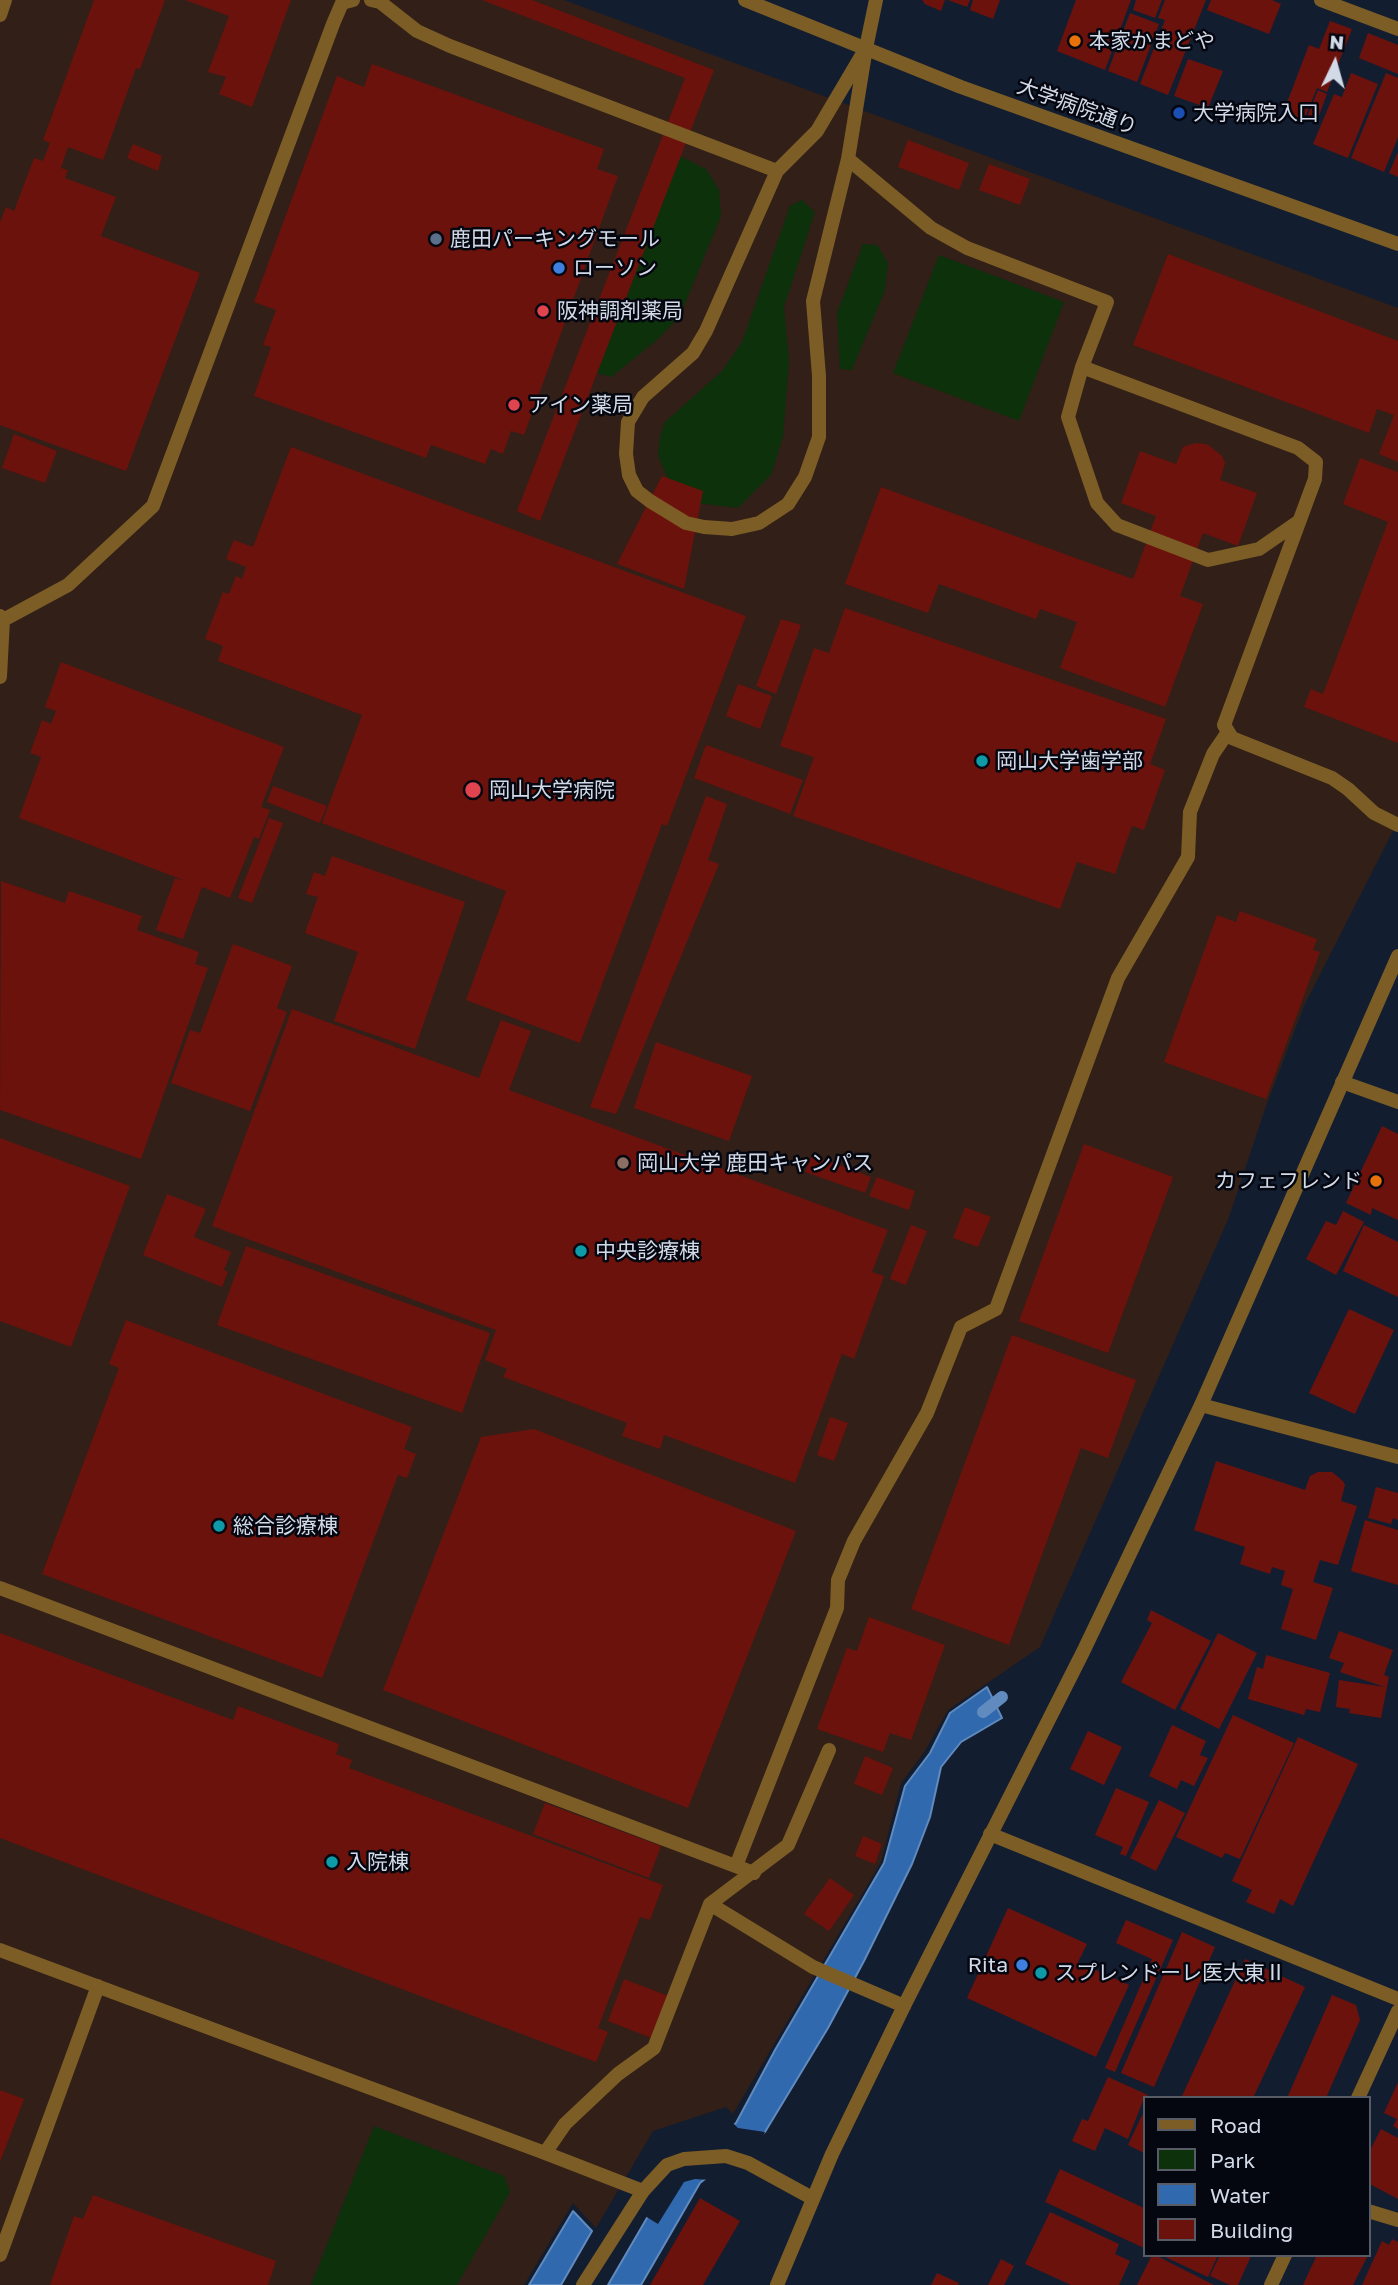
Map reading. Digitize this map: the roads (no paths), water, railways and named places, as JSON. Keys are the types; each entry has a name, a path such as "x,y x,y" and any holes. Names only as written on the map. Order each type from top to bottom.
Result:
{"street":[{"path":"0,15 5,0"},
{"path":"0,677 1,618 68,585 153,506 333,24 342,4 353,0"},
{"path":"371,0 380,2 417,31 450,46 777,171"},
{"name":"大学病院通り","path":"745,0 974,92 1398,244"},
{"path":"866,48 817,131 777,171 706,331 693,353 643,397 628,422 628,475 637,491 686,523 732,529 759,523 788,504 805,477 819,437 820,376 813,301 848,159 876,0"},
{"path":"1321,0 1398,29"},
{"path":"848,159 931,228 967,248 1107,302 1082,367 1068,417 1097,503 1117,526 1208,560 1259,550 1298,523"},
{"path":"1082,367 1298,448 1316,462 1315,479 1224,725 1232,738 1332,778 1374,813 1398,825"},
{"path":"736,1866 837,1608 838,1580 854,1541 927,1413 961,1327 996,1309 1118,978 1188,857 1190,812 1213,754 1228,732"},
{"path":"777,2285 812,2198 904,2006 1083,1651 1201,1405 1398,956"},
{"path":"1342,1082 1398,1102"},
{"path":"1201,1405 1398,1457"},
{"path":"0,1588 754,1873"},
{"path":"545,2153 565,2124 618,2074 654,2048 710,1904 788,1845 829,1750"},
{"path":"990,1834 1398,1999"},
{"path":"710,1904 813,1968 904,2006"},
{"path":"0,1951 643,2191"},
{"path":"0,2255 98,1986"},
{"path":"1359,2096 1398,2011"},
{"path":"583,2285 643,2191 667,2165 706,2156 726,2157 748,2163 812,2198"},
{"path":"1370,2212 1398,2220"},
{"path":"1271,2285 1284,2257"}],"water":[{"path":"987,1687 1002,1718 961,1742 941,1767 930,1817 912,1864 828,2028 765,2132 700,2183 641,2285 608,2285 669,2180 736,2123 775,2050 884,1863 905,1786 930,1753 950,1713"},
{"path":"573,2211 592,2231 561,2285 529,2285"}],"waterway":[{"path":"983,1712 1002,1697"}],"place":[{"name":"本家かまどや","path":"1075,41"},
{"name":"大学病院入口","path":"1179,113"},
{"name":"鹿田パーキングモール","path":"436,239"},
{"name":"ローソン","path":"559,268"},
{"name":"阪神調剤薬局","path":"543,311"},
{"name":"アイン薬局","path":"514,405"},
{"name":"岡山大学歯学部","path":"982,761"},
{"name":"岡山大学病院","path":"473,790"},
{"name":"岡山大学 鹿田キャンパス","path":"623,1163"},
{"name":"カフェフレンド","path":"1376,1181"},
{"name":"中央診療棟","path":"581,1251"},
{"name":"総合診療棟","path":"219,1526"},
{"name":"入院棟","path":"332,1862"},
{"name":"Rita","path":"1022,1965"},
{"name":"スプレンドーレ医大東Ⅱ","path":"1041,1973"}]}
